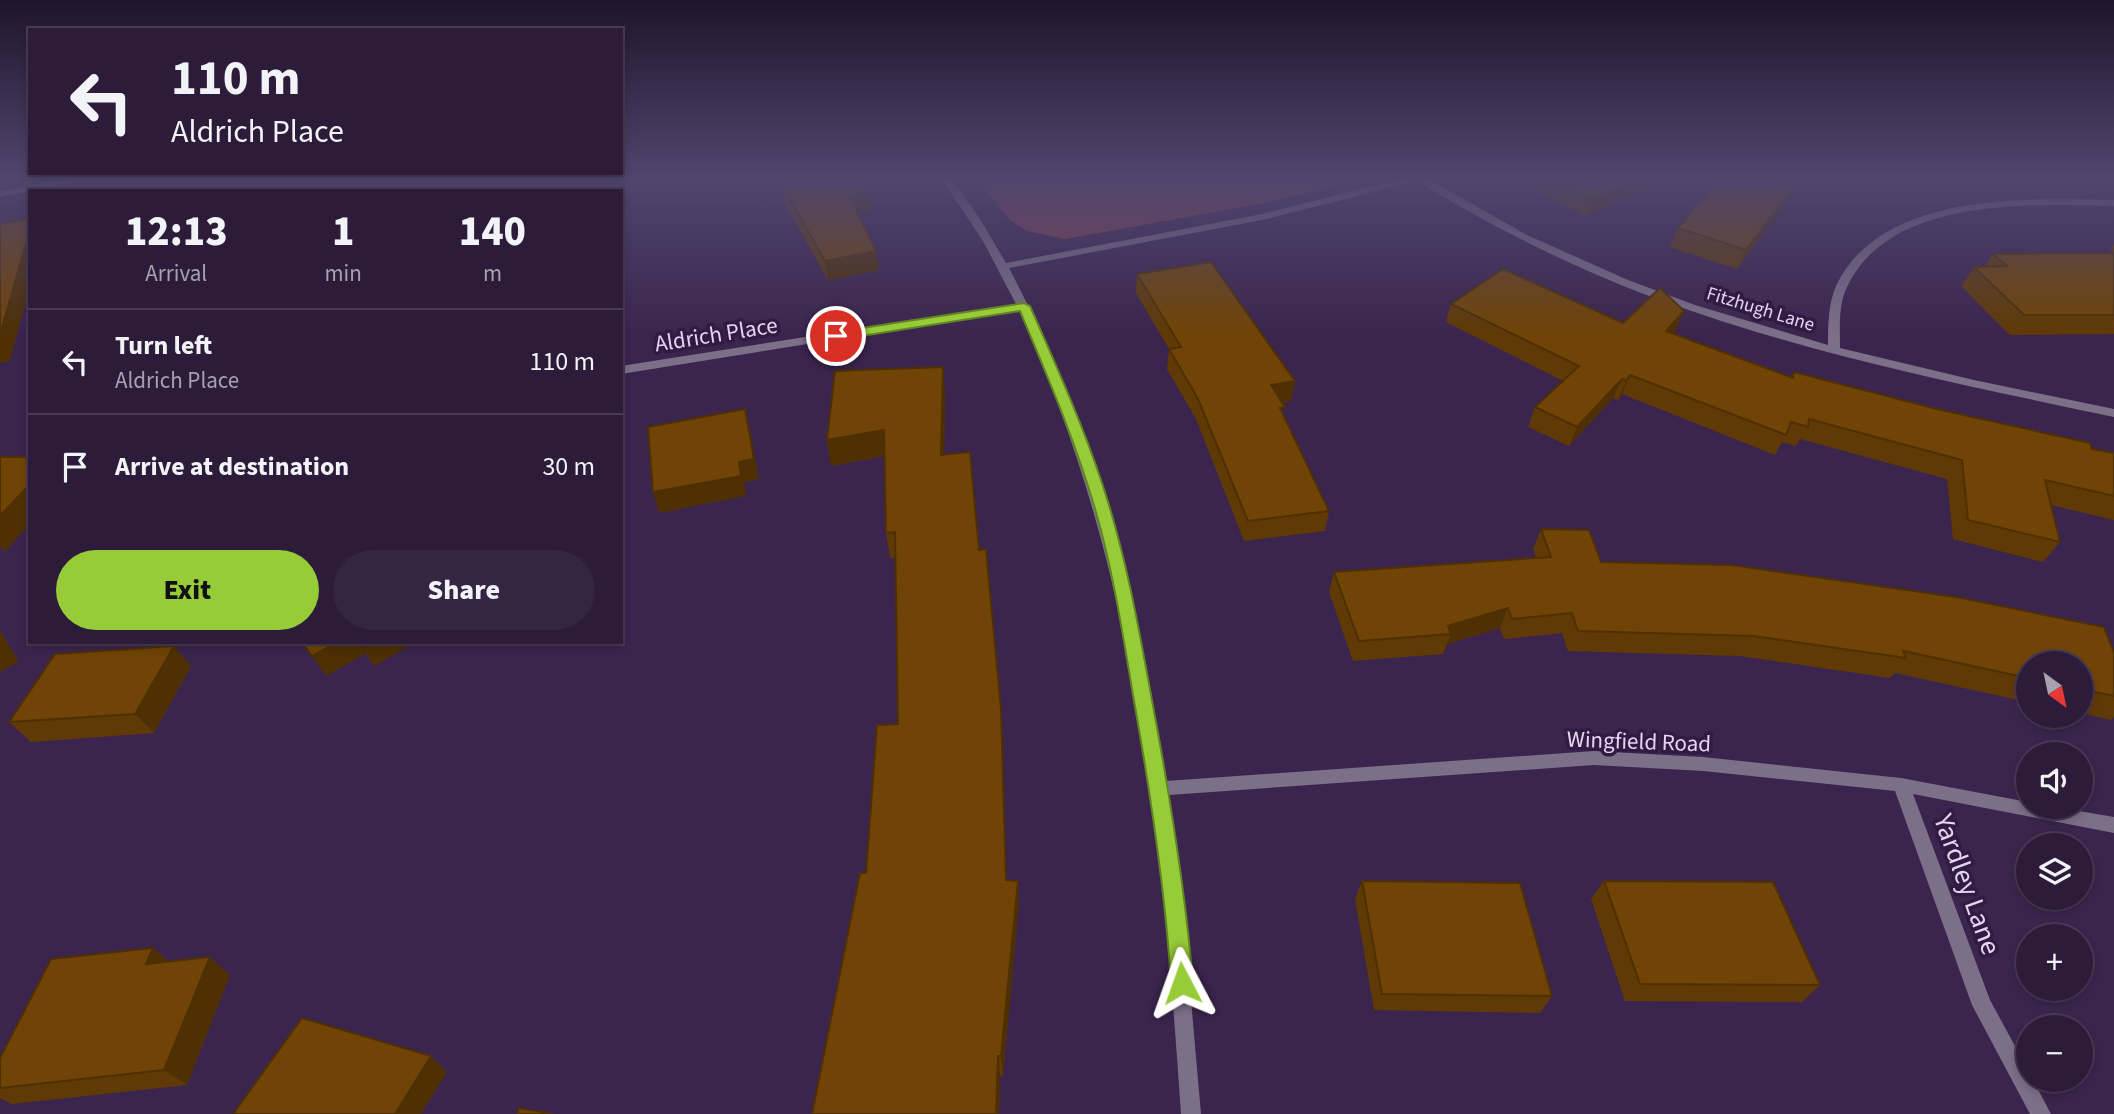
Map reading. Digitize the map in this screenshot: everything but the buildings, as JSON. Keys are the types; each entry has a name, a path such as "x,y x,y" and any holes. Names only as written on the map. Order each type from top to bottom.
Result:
{"street":[{"path":"981,230 1005,266 1065,401 1095,485 1120,569 1159,789 1178,931 1191,1114"},
{"path":"1005,266 1190,230"},
{"name":"Fitzhugh Lane","path":"1510,230 1603,273 1724,316 1834,348 2114,413"},
{"path":"1834,348 1833,321 1842,286 1860,257 1889,234 1900,230"},
{"name":"Aldrich Place","path":"623,370 1024,306"},
{"name":"Wingfield Road","path":"1159,789 1594,758 1703,764 1901,785 2114,825"},
{"name":"Yardley Lane","path":"1901,785 1982,1005 2041,1114"}],"shaded area":[{"path":"1025,230 1115,230 1065,239"}],"route":[{"path":"836,336 1024,306 1065,401 1095,485 1120,569 1159,789 1178,931 1182,983"}]}
